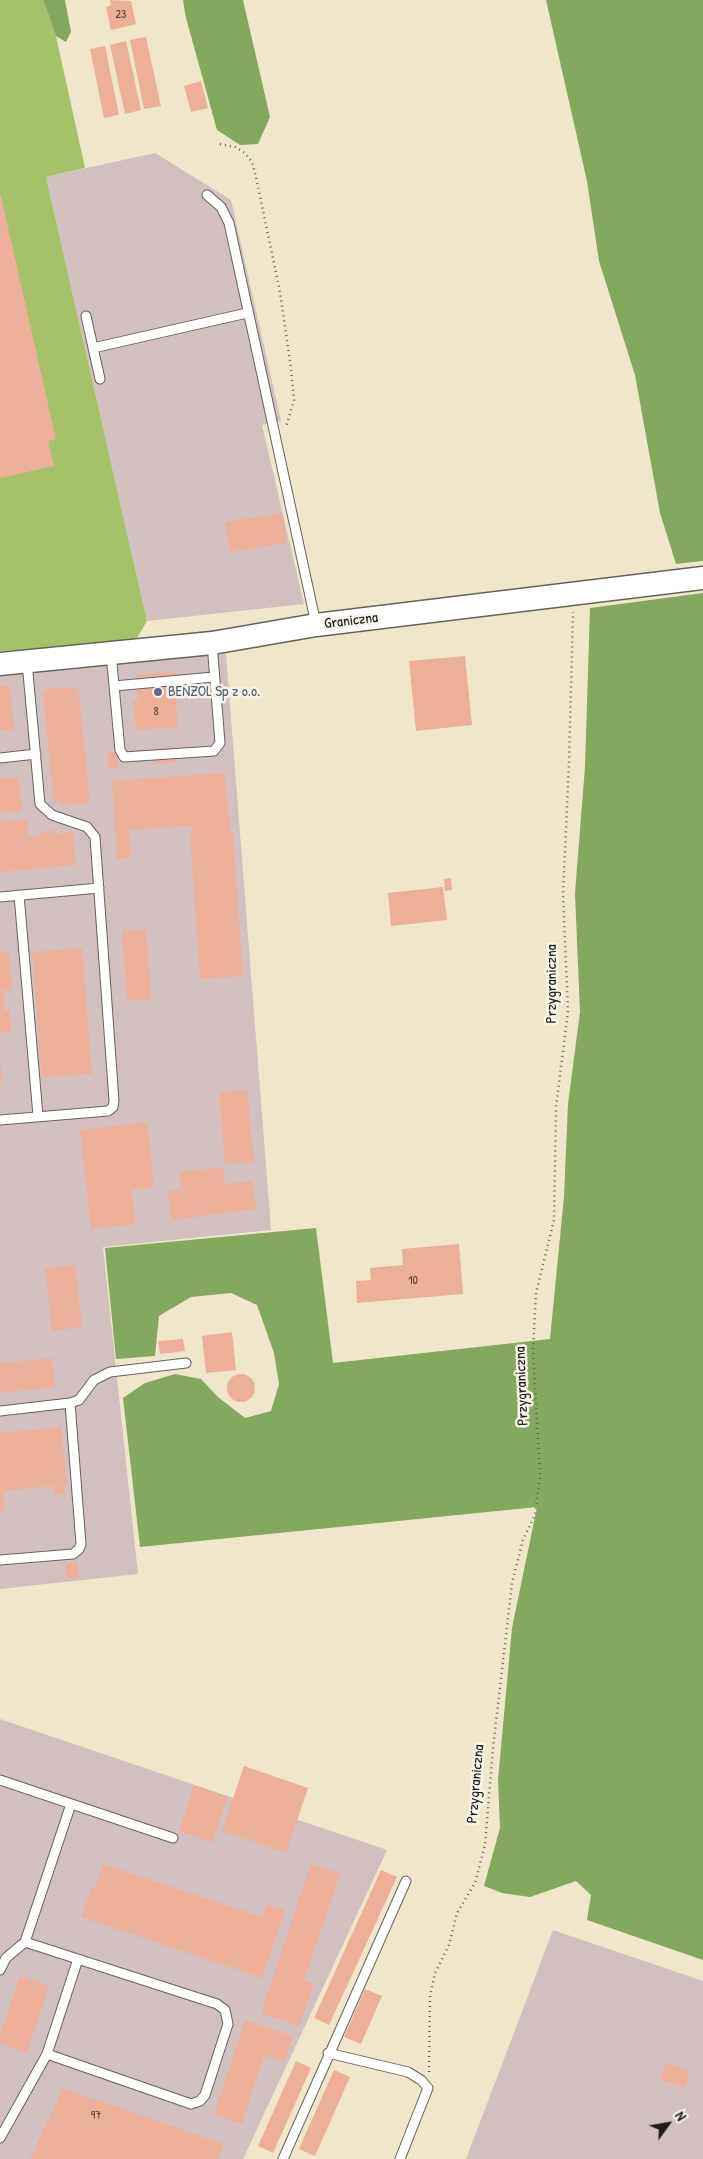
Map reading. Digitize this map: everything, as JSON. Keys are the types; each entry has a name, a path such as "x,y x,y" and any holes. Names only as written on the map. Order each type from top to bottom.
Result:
{"street":[{"name":"Graniczna","path":"0,664 212,643 316,625 703,578"}],"lane":[{"path":"207,196 221,206 227,215 316,625"},
{"path":"93,348 247,313"},
{"path":"86,316 100,379"},
{"path":"111,653 120,750 127,758 214,751 220,743 212,643"},
{"path":"0,1120 108,1111 113,1107 95,837 83,825 52,815 40,804 27,661"},
{"path":"114,686 214,677"},
{"path":"0,758 36,754"},
{"path":"0,897 98,888"},
{"path":"19,895 38,1116"},
{"path":"0,1411 70,1404 79,1400 94,1380 110,1372 186,1363"},
{"path":"0,1560 73,1554 79,1549 81,1544 70,1404"},
{"path":"0,1780 173,1838"},
{"path":"0,1970 6,1958 25,1942 71,1804"},
{"path":"283,2159 328,2052 406,1881"},
{"path":"25,1942 218,2004 225,2010 228,2024 205,2095 200,2101 190,2104 47,2054"},
{"path":"0,2138 47,2054 78,1959"},
{"path":"328,2052 408,2072 421,2080 428,2088 400,2159"}],"path":[{"path":"220,144 235,147 245,152 252,162 280,292 294,400 290,418 276,444"},
{"name":"Przygraniczna","path":"428,2088 430,1996 435,1972 449,1944 458,1913 475,1883 485,1845 493,1748 512,1584 523,1540 534,1515 540,1475 534,1350 536,1293 554,1220 556,1107 568,1011 562,894 570,763 574,594"}],"shaded area":[{"path":"155,153 231,200 281,421 262,425 304,604 147,621 46,177"},
{"path":"226,654 271,1230 103,1247 138,1574 0,1589 0,677"},
{"path":"0,1719 387,1850 243,2159 0,2159"},
{"path":"553,1930 703,1981 703,2159 466,2159"}],"green space":[{"path":"0,0 43,0 56,36 85,168 46,177 147,621 136,640 66,648 0,651"},
{"path":"43,0 65,0 71,32 66,42 56,36"},
{"path":"183,0 243,0 270,117 258,144 240,145 217,130 186,18"},
{"path":"546,0 703,0 703,561 676,564 660,513 635,375 599,261 587,181"},
{"path":"703,593 703,1960 587,1920 591,1895 576,1881 530,1897 502,1893 484,1886 500,1828 498,1780 512,1628 537,1507 140,1547 123,1398 145,1383 175,1374 201,1379 218,1397 245,1418 271,1411 279,1384 274,1353 257,1305 231,1293 191,1297 159,1316 155,1356 116,1359 105,1248 316,1228 333,1363 550,1339 564,1197 568,1104 580,1012 575,893 585,767 590,608"}],"building":[{"path":"110,0 131,1 136,24 111,30 106,7 111,5"},
{"path":"146,37 161,106 144,109 130,40"},
{"path":"126,41 141,110 125,114 110,45"},
{"path":"105,46 119,115 104,118 90,49"},
{"path":"201,81 208,108 191,112 184,86"},
{"path":"0,192 56,439 48,441 54,466 0,478"},
{"path":"282,513 287,543 230,552 225,522"},
{"path":"465,656 472,725 416,731 409,661"},
{"path":"174,672 178,727 136,730 133,701 138,700 136,675"},
{"path":"10,685 14,730 0,731 0,686"},
{"path":"74,687 79,691 90,803 63,805 53,797 43,694 47,689"},
{"path":"176,747 177,762 154,764 153,749"},
{"path":"108,752 116,752 118,768 109,769"},
{"path":"224,773 231,832 233,832 243,976 200,979 190,835 193,835 192,826 129,830 131,858 117,859 112,781"},
{"path":"18,777 22,811 0,813 0,779"},
{"path":"27,819 29,836 41,835 40,832 53,830 54,834 73,832 76,865 0,872 0,821"},
{"path":"451,878 452,890 445,891 444,879"},
{"path":"443,887 447,920 391,926 388,893"},
{"path":"146,929 151,999 127,1001 122,931"},
{"path":"82,948 92,1074 42,1077 32,952"},
{"path":"9,951 12,990 3,990 4,1010 10,1010 11,1032 0,1033 0,952"},
{"path":"1,1065 3,1082 0,1082"},
{"path":"247,1090 254,1162 225,1165 219,1092"},
{"path":"147,1122 154,1187 131,1190 135,1224 91,1229 80,1130"},
{"path":"223,1167 225,1184 252,1181 256,1209 172,1220 168,1191 181,1189 179,1172"},
{"path":"459,1244 463,1294 357,1303 356,1281 371,1280 370,1268 403,1265 402,1249"},
{"path":"75,1265 82,1327 52,1331 45,1268"},
{"path":"232,1332 236,1370 206,1373 202,1336"},
{"path":"183,1339 185,1351 160,1354 158,1341"},
{"path":"52,1358 55,1387 0,1393 0,1363"},
{"path":"241,1374 251,1378 255,1388 251,1398 241,1402 231,1398 227,1388 231,1378"},
{"path":"61,1427 67,1485 64,1485 65,1494 54,1495 53,1486 3,1491 5,1510 0,1511 0,1433"},
{"path":"77,1562 79,1577 67,1578 65,1563"},
{"path":"244,1766 308,1788 286,1853 222,1831"},
{"path":"194,1785 228,1797 212,1843 179,1831"},
{"path":"103,1864 262,1917 267,1904 285,1910 262,1978 81,1917 92,1888 95,1889"},
{"path":"311,1864 340,1874 304,1980 314,1983 299,2026 261,2013"},
{"path":"381,1870 397,1877 329,2025 314,2018"},
{"path":"20,1976 49,1986 27,2053 0,2044 0,2036"},
{"path":"365,1989 382,1996 361,2044 344,2037"},
{"path":"245,2020 293,2036 284,2062 264,2056 242,2124 214,2115"},
{"path":"296,2061 311,2068 273,2153 258,2146"},
{"path":"666,2063 690,2071 685,2088 660,2079"},
{"path":"334,2070 350,2077 315,2156 299,2149"},
{"path":"63,2088 224,2144 219,2159 30,2159"}],"place":[{"name":"BENZOL Sp z o.o.","path":"158,692"}]}
